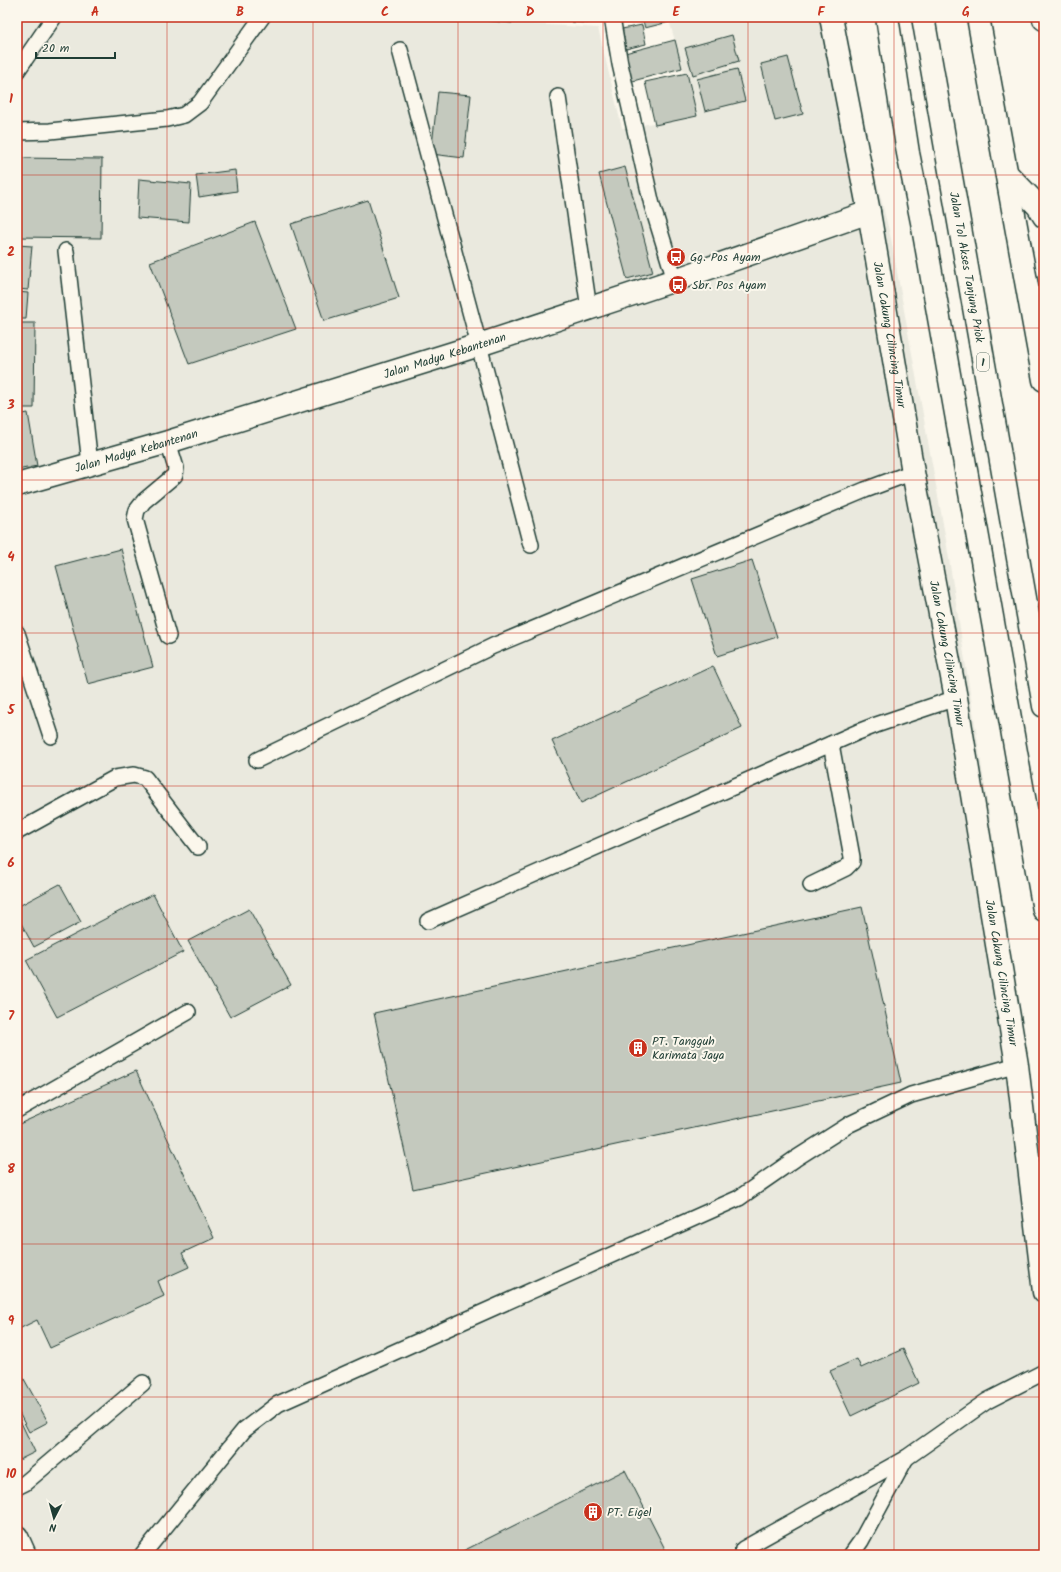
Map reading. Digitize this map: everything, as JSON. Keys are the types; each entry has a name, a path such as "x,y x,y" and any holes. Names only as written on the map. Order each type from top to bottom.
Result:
{"main road":[{"name":"Jalan Cakung Cilincing Timur","path":"831,17 869,212 913,472 956,698 1017,1064 1044,1292"},
{"path":"887,17 908,153 924,229 1044,910"},
{"name":"Jalan Tol Akses Tanjung Priok","path":"923,17 1044,706"},
{"path":"978,17 1044,380"},
{"path":"1007,174 1038,206 1044,216"},
{"name":"Jalan Madya Kebantenan","path":"17,485 168,442 589,310 869,212"},
{"path":"17,1538 25,1555"}],"lane":[{"path":"17,71 54,17"},
{"path":"17,132 50,131 167,119 184,115 200,103 262,17"},
{"path":"612,17 620,64 652,206 675,280"},
{"path":"400,50 531,545"},
{"path":"558,97 589,310"},
{"path":"66,251 90,464"},
{"path":"168,442 176,468 175,475 144,501 137,510 135,519 168,636"},
{"path":"257,760 493,646 865,490 913,472"},
{"path":"17,633 51,736"},
{"path":"428,921 831,744 876,725 956,698"},
{"path":"811,885 846,868 852,862 831,744"},
{"path":"17,832 115,778 134,775 145,778 198,847"},
{"path":"17,1110 188,1012"},
{"path":"142,1555 244,1430 278,1404 739,1198 795,1159 850,1124 911,1095 1017,1064"},
{"path":"743,1549 906,1458 988,1401 1044,1372"},
{"path":"17,1487 25,1483 143,1383"},
{"path":"850,1555 861,1541 906,1458"}],"shaded area":[{"path":"17,17 468,17 468,20 598,28 622,128 697,116 668,17 836,17 891,239 946,540 1044,1162 1044,1555 17,1555"}],"building":[{"path":"481,17 512,17 512,23 481,20"},
{"path":"572,17 588,17 588,23 572,22"},
{"path":"642,17 672,17 673,21 645,28"},
{"path":"642,25 646,44 626,49 622,29"},
{"path":"732,35 739,61 693,75 685,48"},
{"path":"675,40 682,68 629,82 621,54"},
{"path":"788,57 803,114 775,121 761,64"},
{"path":"737,69 745,101 705,111 697,79"},
{"path":"687,73 697,116 655,125 645,82"},
{"path":"438,92 471,95 464,158 431,154"},
{"path":"17,158 102,159 101,238 17,237"},
{"path":"625,167 653,272 627,279 599,174"},
{"path":"235,170 237,191 199,197 196,175"},
{"path":"139,179 191,184 189,222 137,218"},
{"path":"368,200 399,298 324,321 291,224"},
{"path":"255,222 296,329 189,364 150,262"},
{"path":"17,245 32,246 28,290 17,289"},
{"path":"17,292 28,293 26,319 17,319"},
{"path":"17,323 35,323 34,408 17,408"},
{"path":"28,413 37,466 17,470 17,415"},
{"path":"121,549 153,667 88,684 56,566"},
{"path":"752,560 777,637 717,656 692,579"},
{"path":"713,666 742,728 581,803 552,741"},
{"path":"60,884 81,922 34,947 17,916 17,907"},
{"path":"153,894 183,952 57,1017 26,960"},
{"name":"PT. Tangguh Karimata Jaya","path":"862,907 901,1083 413,1189 374,1013"},
{"path":"249,909 291,985 230,1017 188,941"},
{"path":"136,1071 214,1238 182,1253 189,1267 158,1281 164,1296 50,1348 37,1320 17,1330 17,1125"},
{"path":"903,1349 919,1383 851,1416 830,1371 857,1359 861,1368"},
{"path":"24,1379 48,1422 29,1432 17,1409 17,1383"},
{"path":"17,1414 35,1452 17,1461"},
{"name":"PT. Eigel","path":"625,1470 668,1555 455,1555"}],"place":[{"name":"Gg. Pos Ayam","path":"676,257"},
{"name":"Sbr. Pos Ayam","path":"678,285"},
{"name":"PT. Tangguh Karimata Jaya","path":"638,1048"},
{"name":"PT. Eigel","path":"593,1512"}]}
